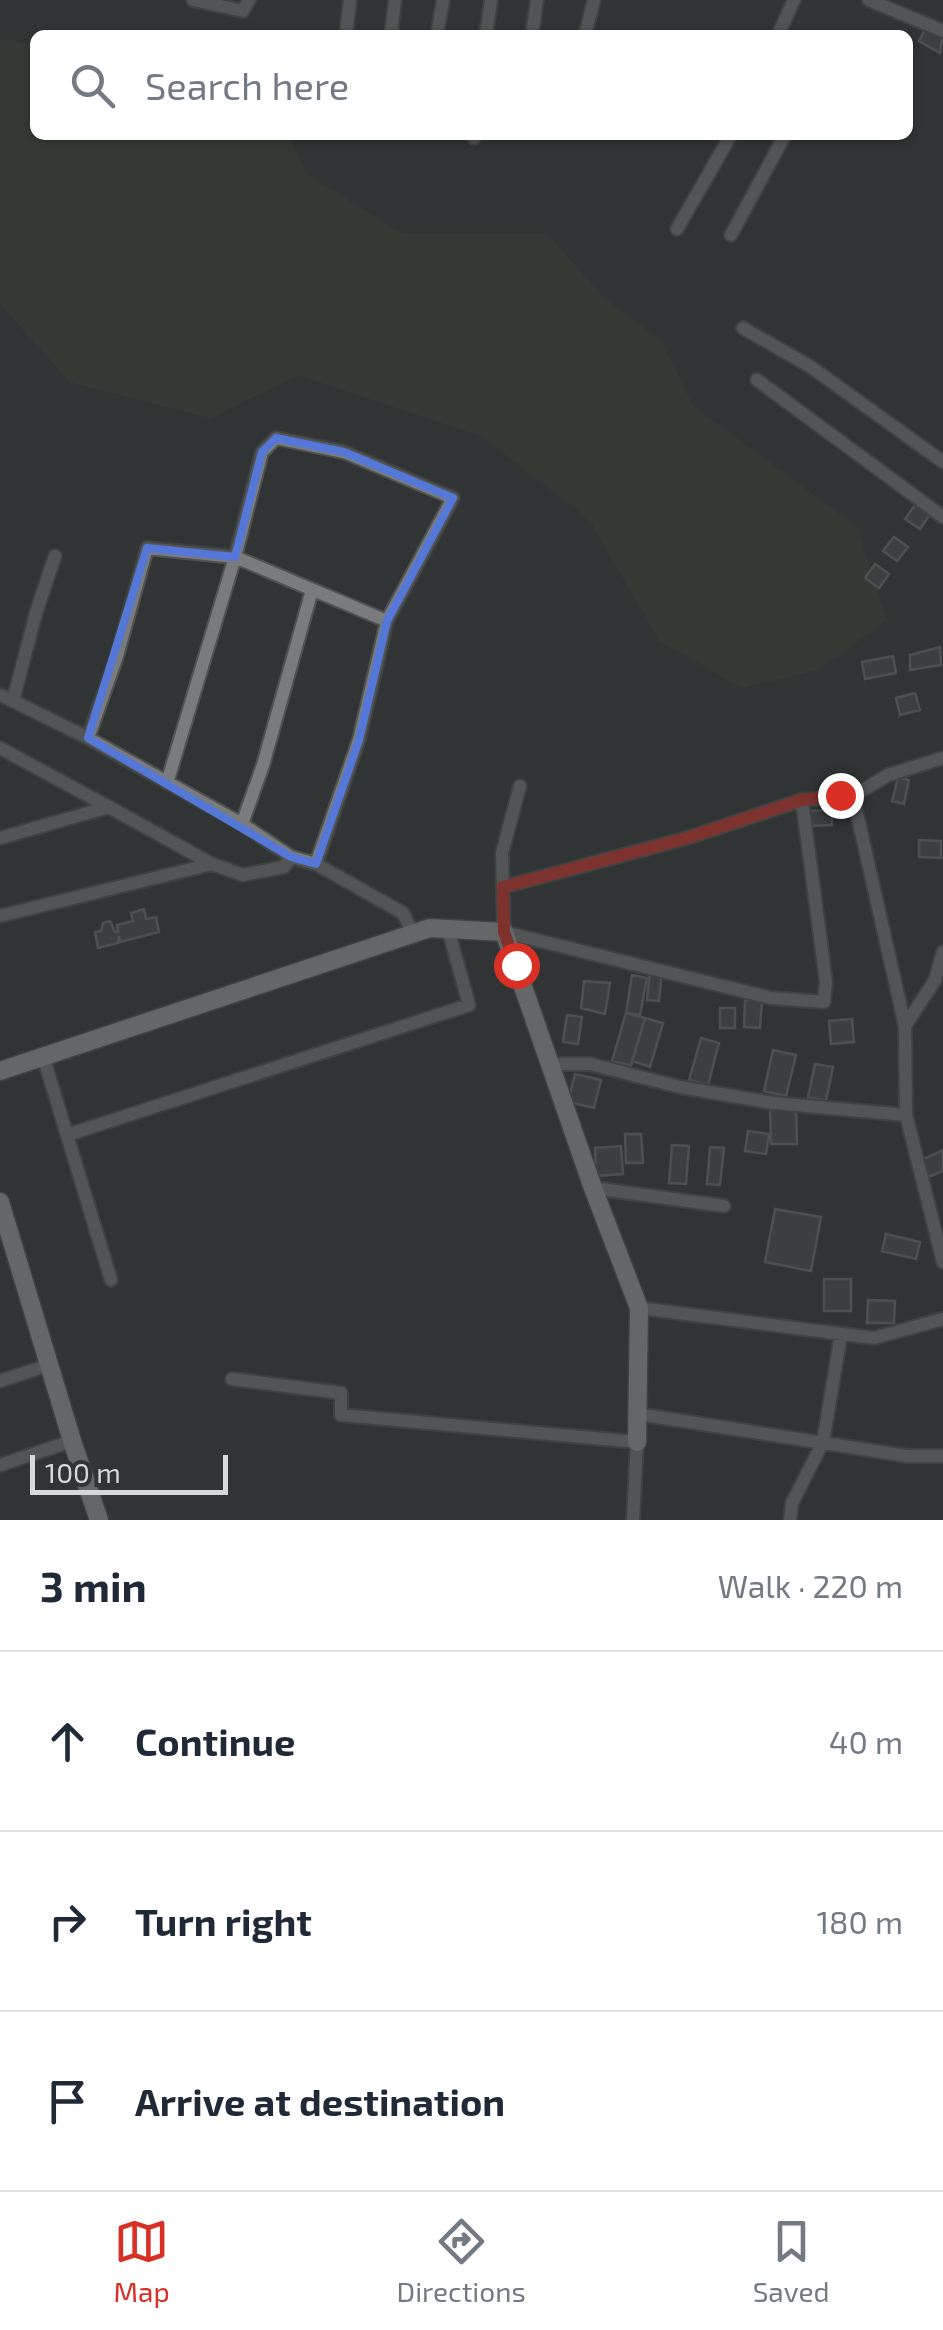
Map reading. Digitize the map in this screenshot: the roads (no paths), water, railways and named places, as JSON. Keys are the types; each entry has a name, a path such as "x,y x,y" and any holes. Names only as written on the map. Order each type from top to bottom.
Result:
{"street":[{"path":"193,0 243,10 249,0"},
{"path":"347,30 350,0"},
{"path":"392,30 396,0"},
{"path":"439,30 443,0"},
{"path":"487,30 490,0"},
{"path":"533,30 537,0"},
{"path":"585,30 594,0"},
{"path":"780,30 794,0"},
{"path":"870,0 943,31"},
{"path":"677,229 727,140"},
{"path":"732,235 782,140"},
{"path":"743,328 811,367 943,462"},
{"path":"757,380 943,517"},
{"path":"167,783 235,557 262,452 276,438 344,452 453,498 388,621 363,714 360,740 316,864"},
{"path":"88,738 117,656 147,548 235,557 388,621"},
{"path":"56,556 6,698 88,738 242,824 291,857 316,864 403,913 413,934"},
{"path":"242,824 263,765 312,590"},
{"path":"0,748 212,864 243,875 284,866 291,857"},
{"path":"503,887 687,838 802,800 853,796 888,775 943,758"},
{"path":"520,786 502,852 504,932 639,1308 633,1520"},
{"path":"853,796 905,1026 906,1115 936,1215 943,1262"},
{"path":"0,1070 430,928 504,932 771,998 824,1002 826,982 802,800"},
{"path":"0,838 109,807"},
{"path":"0,916 212,864"},
{"path":"67,1135 469,1004 448,929"},
{"path":"905,1026 936,980 943,952"},
{"path":"43,1056 110,1280"},
{"path":"550,1064 590,1064 680,1088 773,1102 906,1115"},
{"path":"593,1188 724,1206"},
{"path":"0,1202 99,1520"},
{"path":"639,1308 874,1338 943,1319"},
{"path":"790,1520 792,1503 823,1442 841,1335"},
{"path":"0,1382 49,1365"},
{"path":"232,1379 341,1393 341,1415 637,1442"},
{"path":"638,1414 907,1456 943,1456"},
{"path":"0,1465 72,1441"}]}
